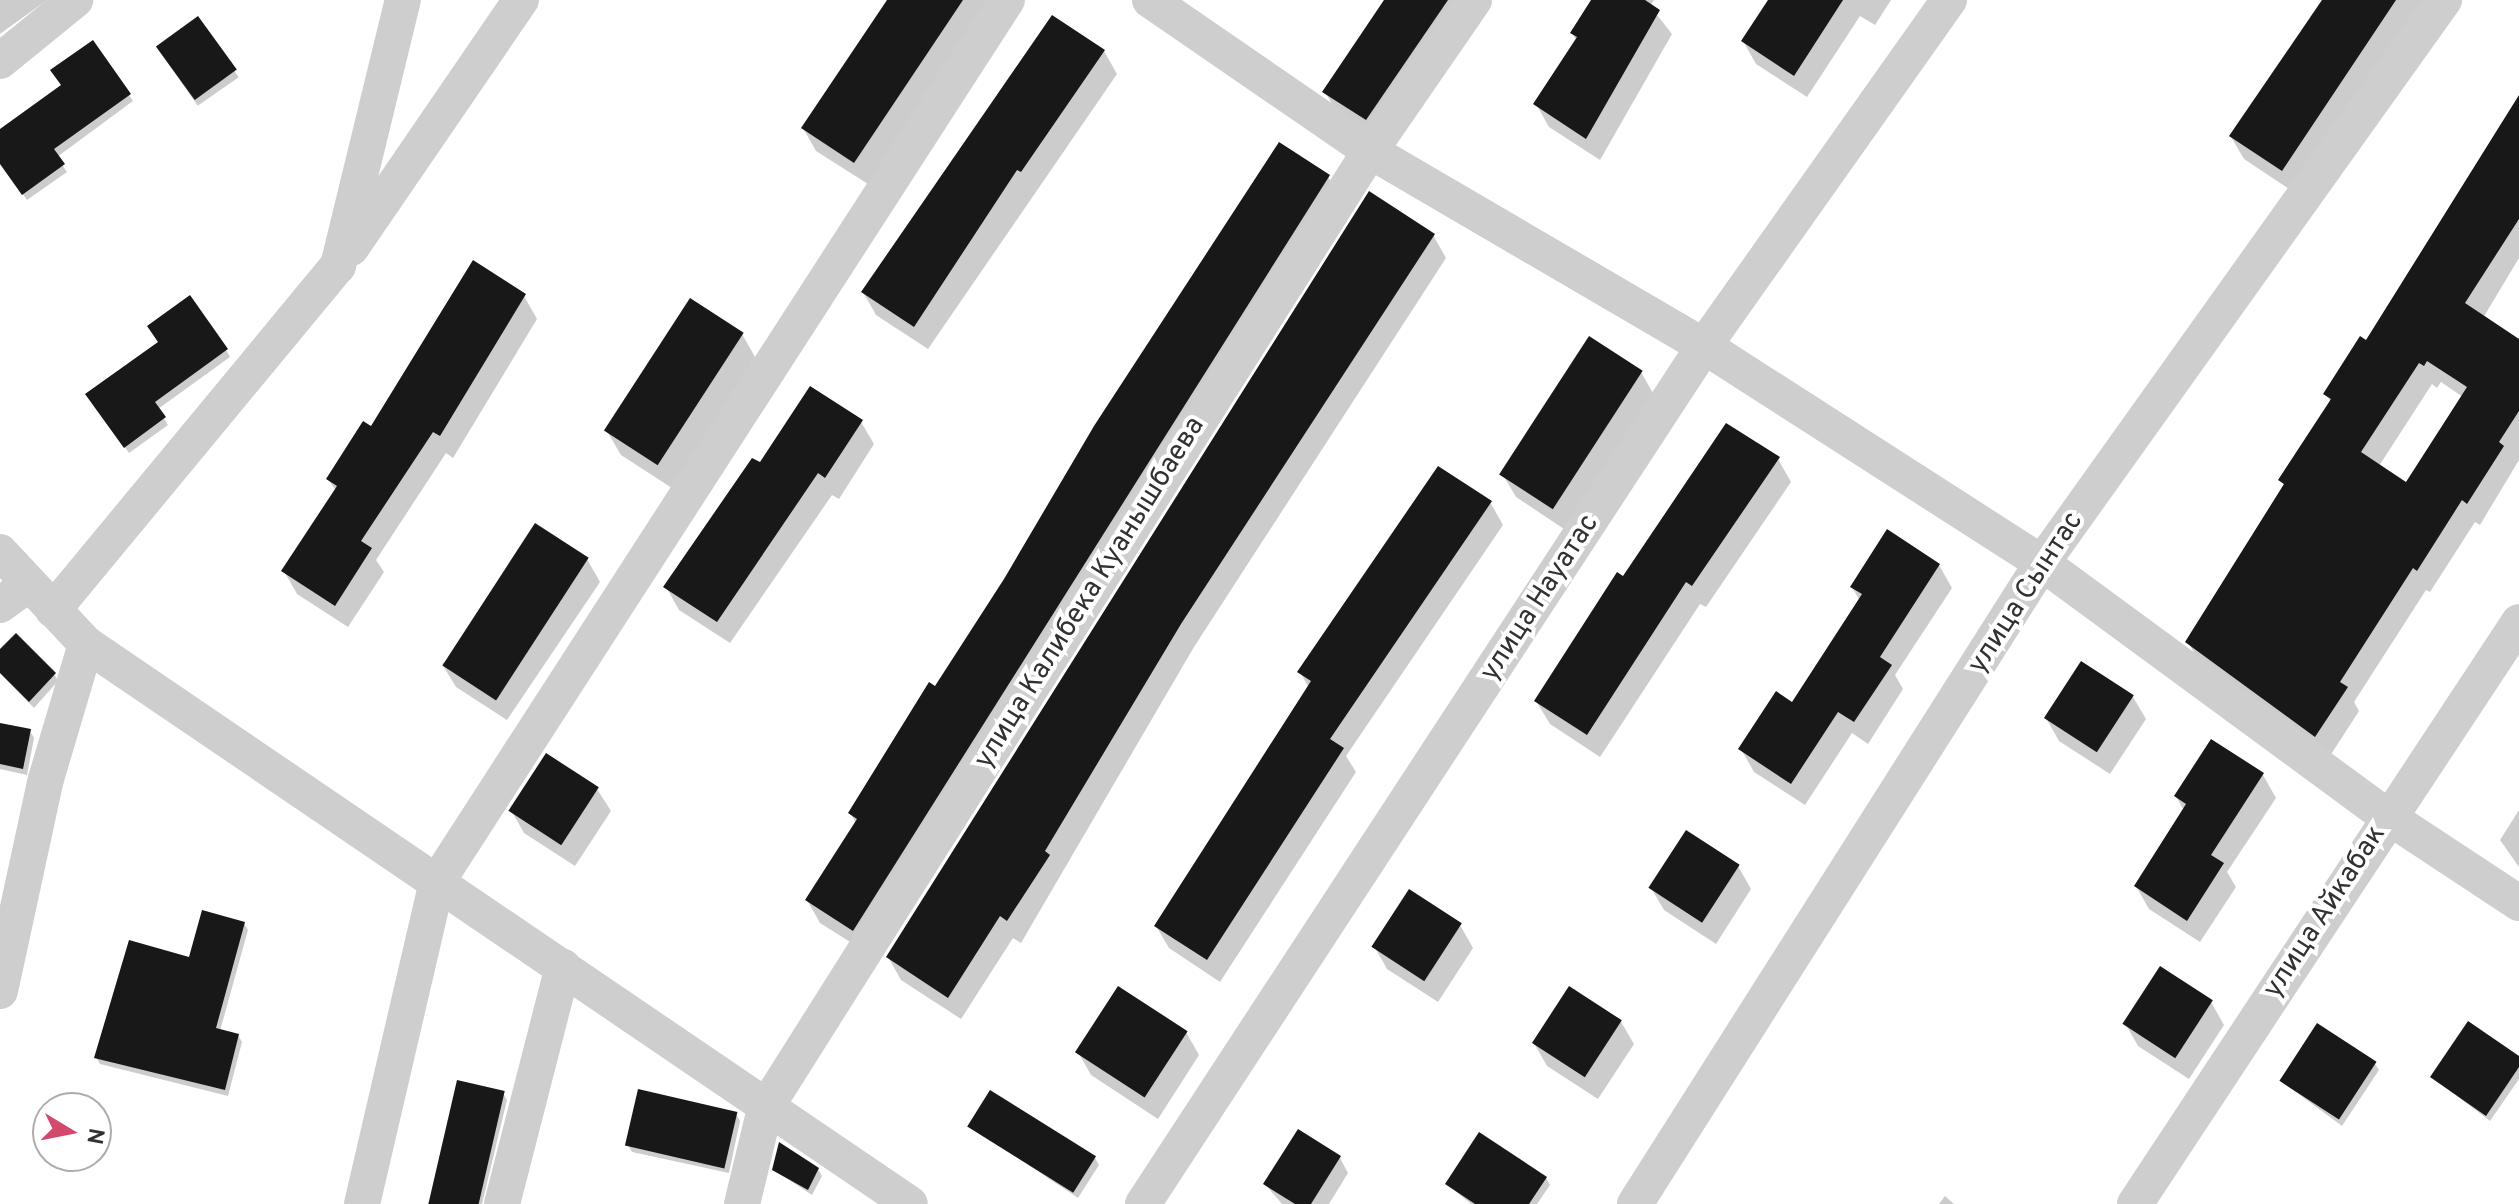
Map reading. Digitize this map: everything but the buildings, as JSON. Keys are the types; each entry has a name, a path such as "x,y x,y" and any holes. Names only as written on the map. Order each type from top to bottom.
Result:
{"street":[{"path":"0,61 75,0"},
{"path":"338,266 403,0"},
{"path":"53,610 338,266 521,0"},
{"path":"362,1204 437,882 1007,0"},
{"path":"1150,0 1370,151 1704,346 2042,563 2387,816 2519,903"},
{"name":"улица Калибека Куанышбаева","path":"742,1204 765,1109 1370,151 1474,0"},
{"name":"улица Науатас","path":"1143,1204 1704,346 1949,0"},
{"name":"улица Сынтас","path":"1635,1204 2042,563 2444,0"},
{"path":"0,552 14,595 53,610 86,644 563,967 765,1109 910,1204"},
{"name":"улица Айкабак","path":"2135,1204 2387,816 2519,622"},
{"path":"0,991 46,779 86,644"},
{"path":"502,1204 563,967"}]}
